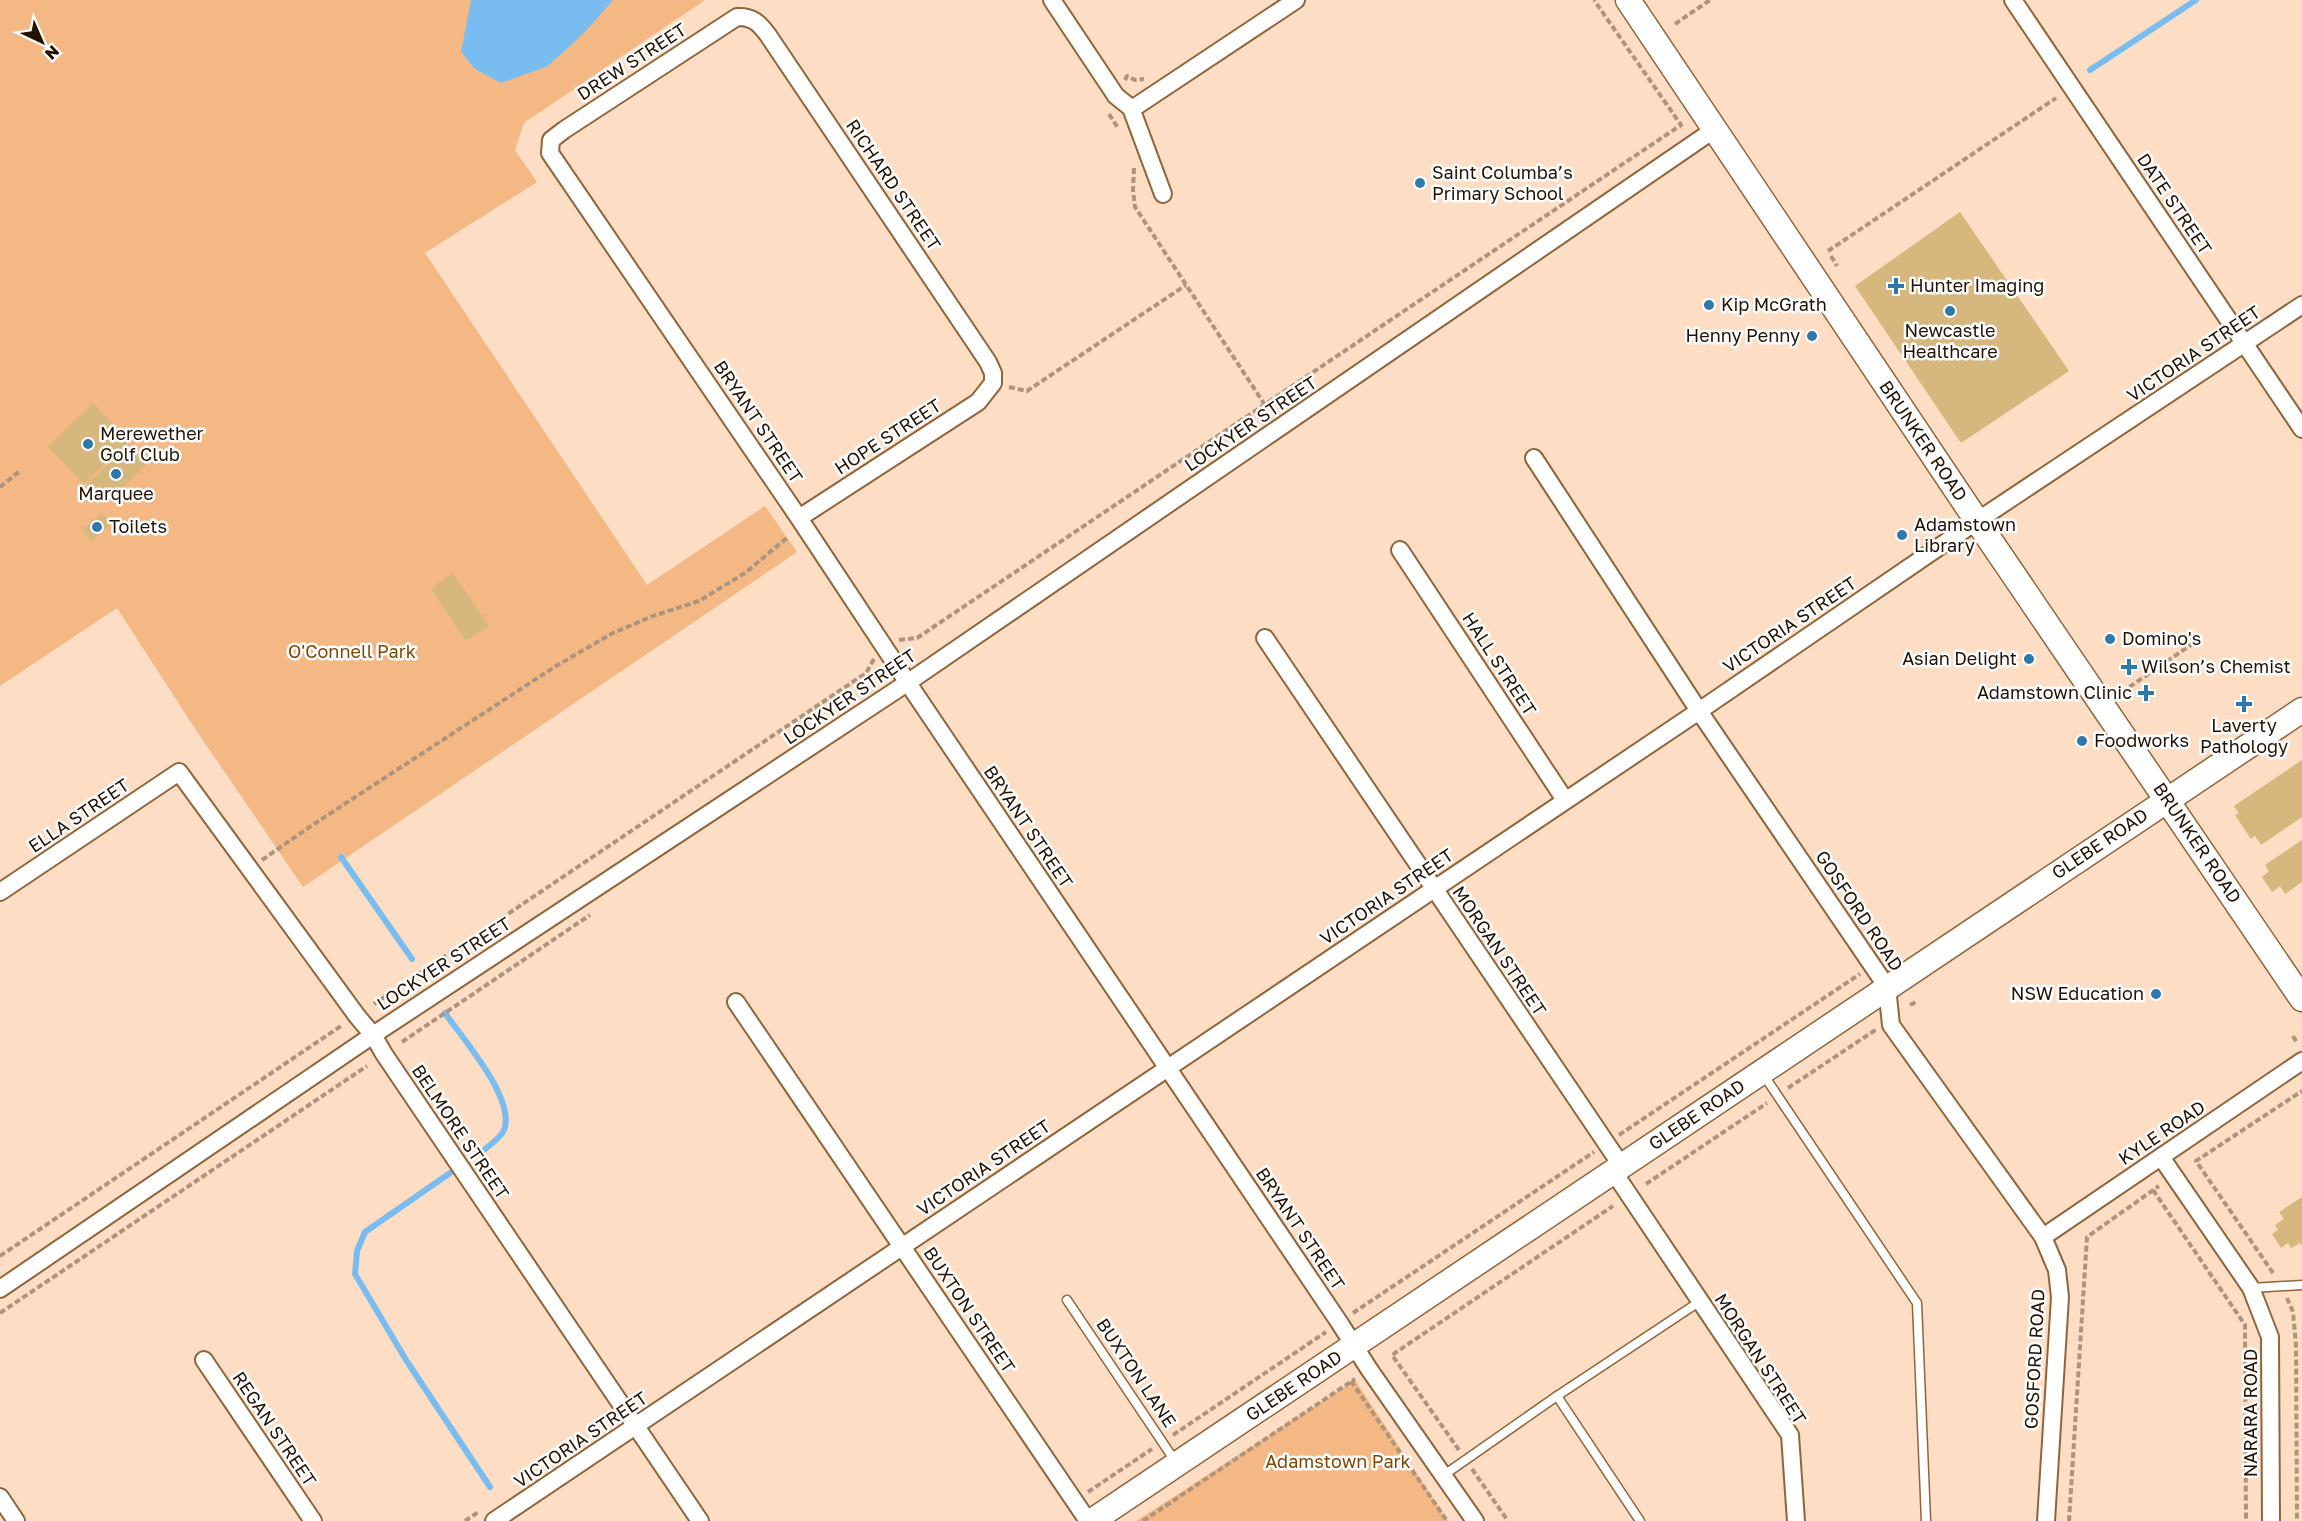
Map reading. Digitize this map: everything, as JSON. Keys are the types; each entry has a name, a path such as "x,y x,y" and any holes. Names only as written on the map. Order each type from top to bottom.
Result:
{"main road":[{"name":"BRUNKER ROAD","path":"1628,0 1977,521 2302,999"},
{"name":"GLEBE ROAD","path":"1092,1521 2302,710"}],"street":[{"path":"1052,0 1116,96 1131,108 1163,194"},
{"path":"1131,108 1296,0"},
{"name":"DATE STREET","path":"2013,0 2302,429"},
{"name":"DREW STREET","path":"550,153 551,140 564,130 729,21 747,16"},
{"name":"RICHARD STREET","path":"747,16 759,23 768,34 982,352 993,373 993,384"},
{"name":"LOCKYER STREET","path":"0,1289 372,1035 907,683 1715,129"},
{"name":"BRYANT STREET","path":"550,153 800,518 907,683 1354,1346 1475,1521"},
{"name":"VICTORIA STREET","path":"494,1521 1434,890 1977,521 2302,305"},
{"name":"HOPE STREET","path":"800,518 978,402 993,384"},
{"name":"GOSFORD ROAD","path":"1534,458 1699,711 1887,987 1891,1024 2043,1237 2057,1270 2060,1297 2046,1521"},
{"name":"HALL STREET","path":"1400,550 1565,800"},
{"name":"MORGAN STREET","path":"1265,638 1617,1168 1699,1302 1790,1435 1796,1521"},
{"name":"BELMORE STREET","path":"179,772 372,1035 700,1521"},
{"name":"ELLA STREET","path":"0,892 179,772"},
{"name":"BUXTON STREET","path":"736,1002 1088,1521"},
{"name":"KYLE ROAD","path":"2043,1237 2302,1060"},
{"name":"NARARA ROAD","path":"2161,1157 2251,1288 2270,1337 2271,1521"},
{"name":"REGAN STREET","path":"204,1360 313,1521"},
{"path":"0,1497 16,1521"}],"lane":[{"path":"1761,1071 1917,1303 1926,1521"},
{"path":"2251,1288 2302,1285"},
{"name":"BUXTON LANE","path":"1067,1300 1177,1464"},
{"path":"1444,1475 1557,1396 1699,1302"},
{"path":"1557,1396 1640,1521"}],"path":[{"path":"898,640 916,638 1681,128 1594,0"},
{"path":"1675,24 1710,0"},
{"path":"1828,251 2056,98"},
{"path":"1103,106 1122,134"},
{"path":"1134,164 1135,207 1265,405"},
{"path":"1831,256 1837,266"},
{"path":"993,384 1028,391 1186,285"},
{"path":"0,488 21,470"},
{"path":"250,869 314,824 556,666 613,633 652,616 699,601 746,573 788,537"},
{"path":"2122,692 2198,640 2201,645"},
{"path":"374,1004 866,673 876,656"},
{"path":"1611,1128 1617,1136 1862,972"},
{"path":"1910,1005 1916,1002"},
{"path":"0,1256 341,1026"},
{"path":"1646,1184 1878,1028"},
{"path":"2293,1036 2297,1043"},
{"path":"0,1313 367,1066"},
{"path":"1350,1316 1598,1149"},
{"path":"2189,1166 2196,1161"},
{"path":"2069,1521 2087,1237 2158,1186"},
{"path":"2153,1190 2245,1325 2246,1521"},
{"path":"1386,1358 1613,1206"},
{"path":"1085,1494 1330,1329"},
{"path":"1392,1355 1508,1521"},
{"path":"1143,1521 1353,1380 1447,1521"}],"green space":[{"name":"O'Connell Park","path":"0,0 705,0 524,123 515,150 537,182 425,253 647,585 765,506 797,552 303,887 196,730 117,608 0,686"},
{"name":"Adamstown Park","path":"1355,1380 1448,1521 1136,1521"}],"water":[{"path":"471,0 613,0 585,32 548,66 501,83 475,69 461,52"}],"building":[{"name":"Newcastle Healthcare","path":"1960,212 2069,371 1961,443 1855,286"},
{"name":"Merewether Golf Club","path":"93,403 129,441 84,484 48,447"},
{"name":"Marquee","path":"127,445 146,465 106,504 87,484"},
{"name":"Toilets","path":"101,513 111,523 92,541 82,531"},
{"path":"453,573 489,626 466,641 431,589"},
{"path":"2302,760 2302,817 2261,845 2255,836 2251,839 2235,815 2239,813 2234,806"},
{"path":"2302,840 2302,882 2285,894 2280,886 2272,892 2262,877 2269,871 2265,865"},
{"path":"2302,1197 2302,1246 2300,1243 2291,1248 2288,1243 2281,1248 2272,1234 2278,1230 2275,1225 2284,1219 2279,1212"}],"waterway":[{"path":"2090,70 2196,0"},
{"path":"341,857 412,959"},
{"path":"445,1013 486,1071 503,1104 506,1119 503,1132 479,1154"},
{"path":"450,1173 365,1232 357,1251 355,1274 406,1360 490,1487"}],"place":[{"name":"Saint Columba’s Primary School","path":"1420,183"},
{"name":"Hunter Imaging","path":"1896,286"},
{"name":"Kip McGrath","path":"1709,305"},
{"name":"Newcastle Healthcare","path":"1950,311"},
{"name":"Henny Penny","path":"1812,336"},
{"name":"Merewether Golf Club","path":"88,444"},
{"name":"Marquee","path":"116,474"},
{"name":"Toilets","path":"97,527"},
{"name":"Adamstown Library","path":"1902,535"},
{"name":"Domino's","path":"2110,639"},
{"name":"Asian Delight","path":"2029,659"},
{"name":"Wilson’s Chemist","path":"2129,667"},
{"name":"Adamstown Clinic","path":"2146,693"},
{"name":"Laverty Pathology","path":"2244,704"},
{"name":"Foodworks","path":"2082,741"},
{"name":"NSW Education","path":"2156,994"}]}
